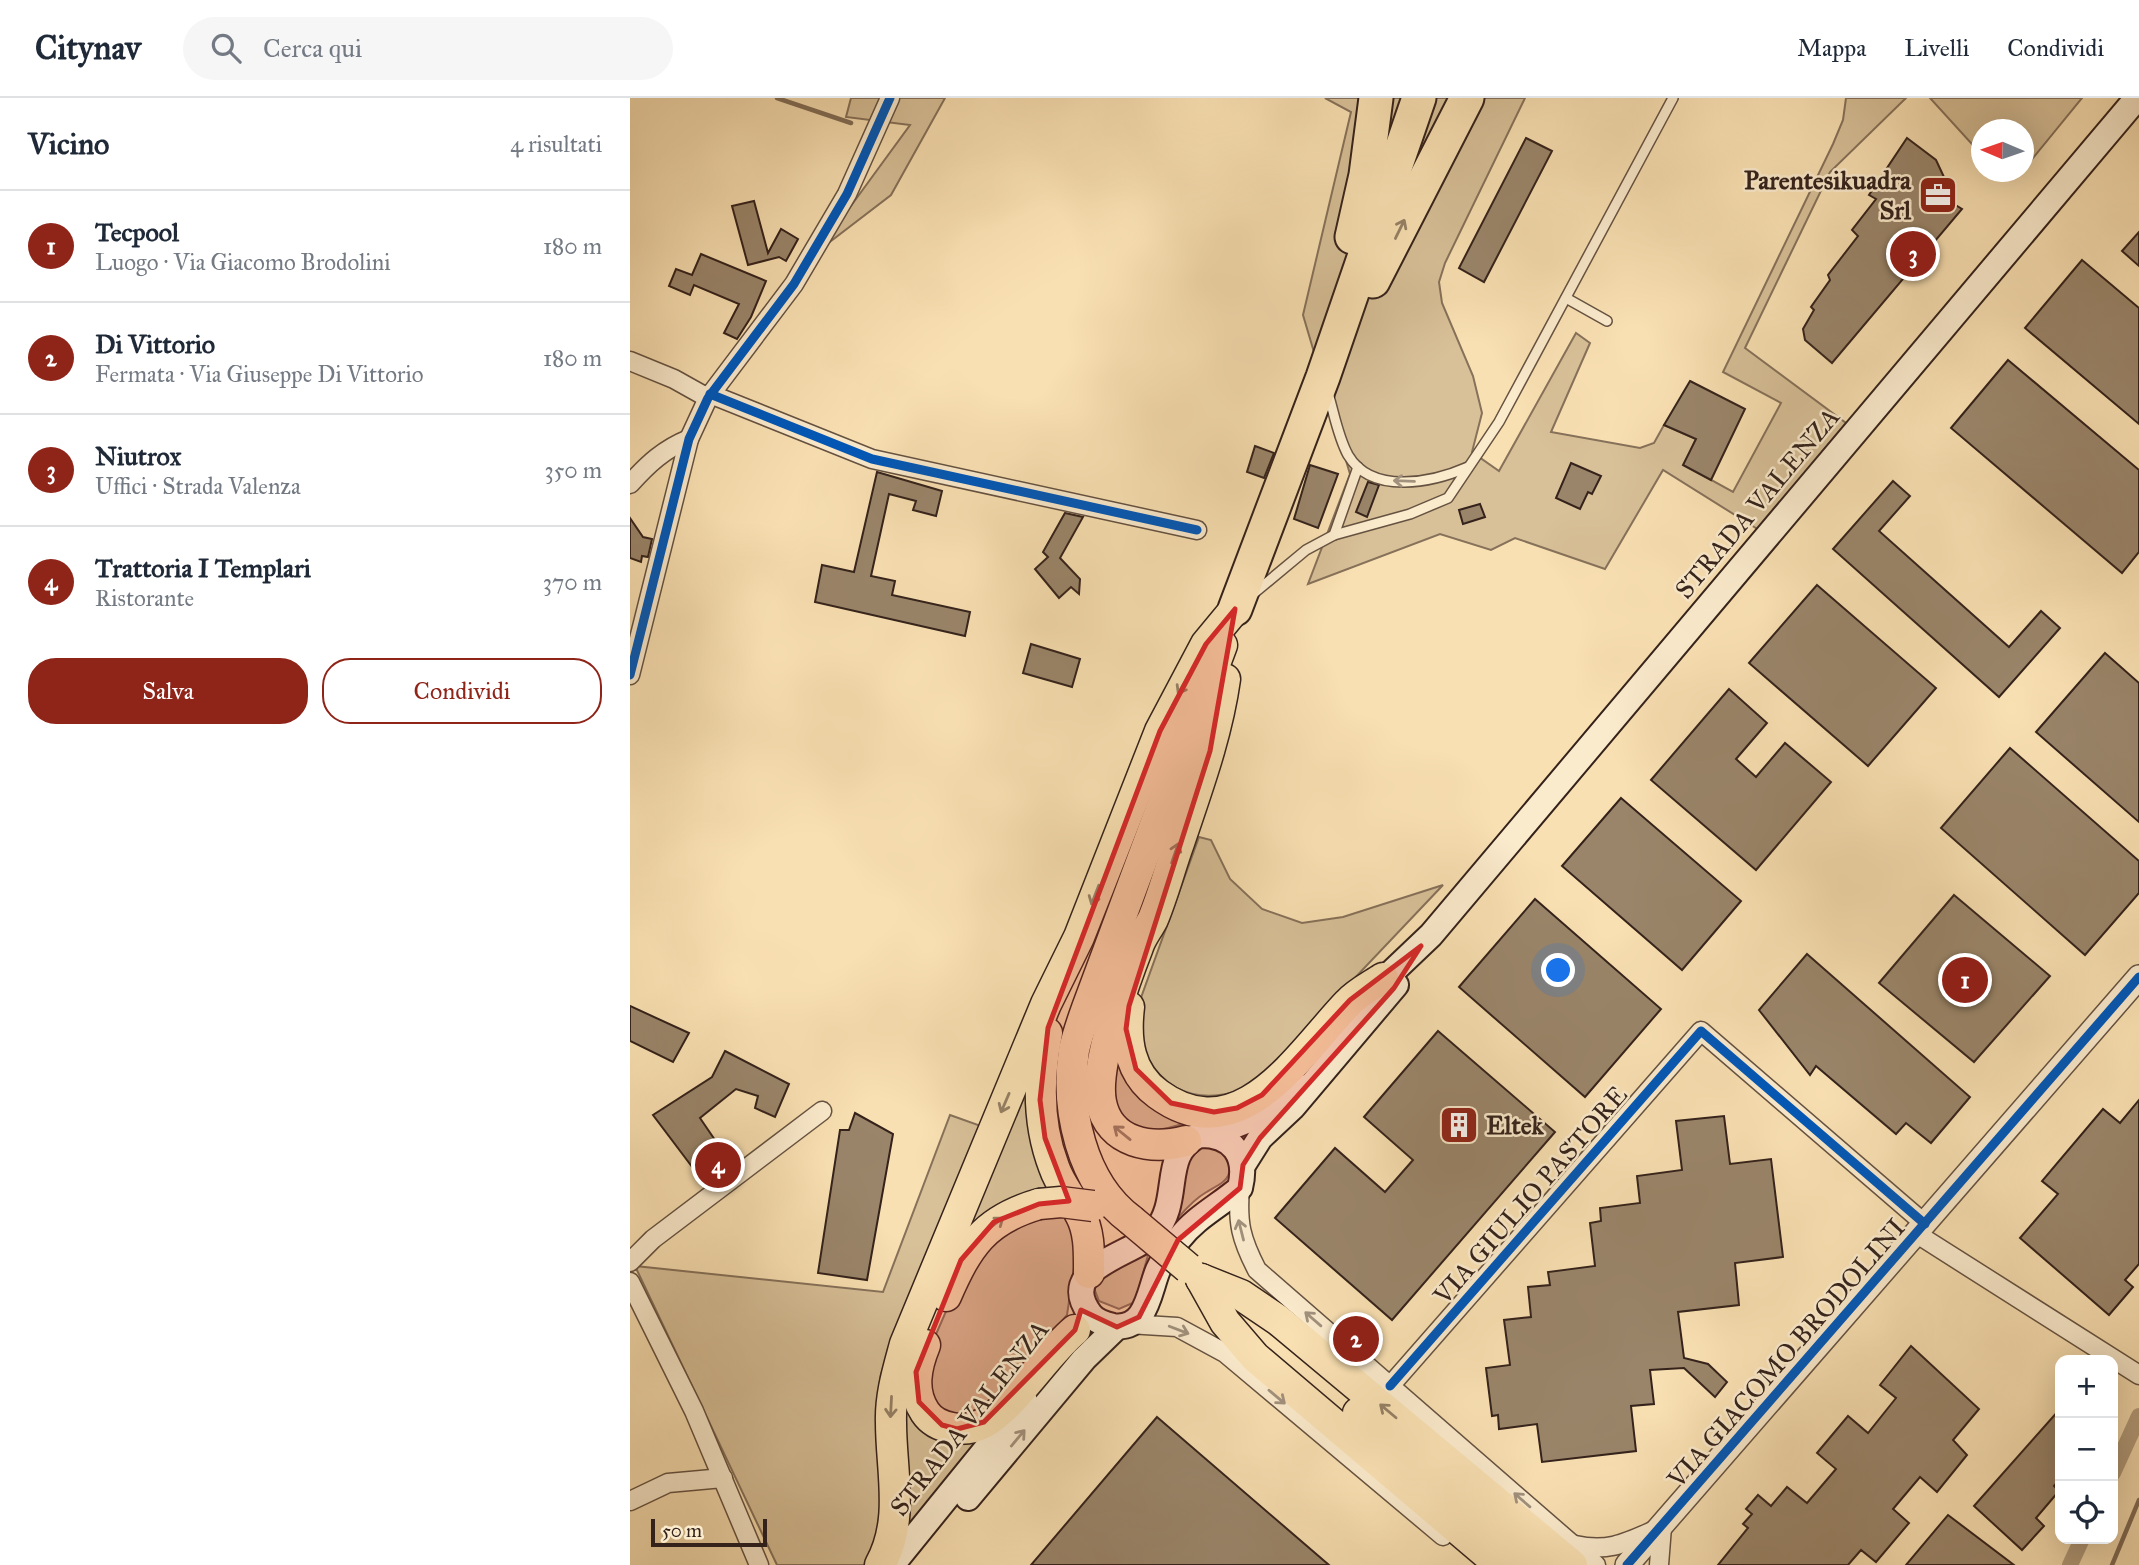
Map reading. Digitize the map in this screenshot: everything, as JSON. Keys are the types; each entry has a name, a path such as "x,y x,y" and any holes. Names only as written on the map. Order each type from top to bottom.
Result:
{"highway":[{"path":"1350,294 1352,232 1366,175 1376,98"},
{"path":"1419,98 1323,377 1096,982 1075,1048 1071,1088 1077,1130 1089,1167 1104,1191 1128,1218 1536,1565"},
{"path":"1323,377 1467,98"},
{"path":"1198,1138 1164,1147 1132,1141 1107,1119 1101,1102 1104,1056 1138,946 1153,918 1210,751 1235,609"},
{"path":"1089,1273 1088,1237 1081,1215 1066,1194 1054,1167 1040,1100 1041,1063 1048,1028 1079,937 1164,721 1206,644 1235,609"},
{"path":"1153,918 1148,948 1129,1006 1126,1029 1129,1050 1136,1069 1154,1091 1171,1103 1192,1110 1214,1112 1237,1108 1262,1095 1293,1066 1350,1000 1383,978"},
{"path":"880,1565 890,1539 895,1515 892,1403 905,1344 1046,1004 1079,937"},
{"path":"1079,1316 1005,1405 984,1423 957,1429 942,1425 928,1416 919,1402 916,1372 923,1348 961,1260 994,1222 1015,1211 1039,1204 1060,1202 1093,1206 1128,1218"},
{"path":"1195,1273 1241,1295 1278,1320 1573,1555"},
{"path":"1195,1273 1225,1322 1255,1357 1500,1565"}],"main road":[{"name":"STRADA VALENZA","path":"911,1565 1084,1359 1123,1325 1139,1317 1148,1304 1159,1267 1199,1217 1242,1177 1260,1138 1293,1107 1394,988 1421,946 2137,98"},
{"name":"STRADA VALENZA","path":"1198,1138 1256,1117 1279,1097 1383,978 1421,946"},
{"path":"1123,1325 1103,1324 1091,1316 1079,1316 1083,1289 1089,1273 1102,1261 1145,1243 1156,1231 1171,1204 1177,1153 1198,1138 1226,1141 1238,1152 1242,1177"},
{"name":"STRADA VALENZA","path":"892,1565 1055,1364 1079,1316"}],"street":[{"path":"630,675 689,439 709,396 794,284 847,194 890,98"},
{"path":"630,360 709,396 872,459 1197,530"},
{"path":"630,484 649,463 669,447 689,439"},
{"name":"VIA GIACOMO BRODOLINI","path":"1627,1565 2139,977"},
{"name":"VIA GIULIO PASTORE","path":"1390,1386 1701,1031 1921,1229"},
{"path":"630,1262 653,1238 822,1111"},
{"path":"1242,1177 1238,1221 1244,1246 1257,1270 1390,1386 1573,1555 1597,1565"},
{"path":"1921,1229 2136,1374"},
{"path":"630,1282 761,1561"},
{"path":"1123,1325 1177,1327 1225,1353 1478,1565"},
{"path":"630,1501 668,1483 723,1478"},
{"path":"1573,1555 1620,1545 1662,1527 1658,1565"}],"lane":[{"path":"1235,609 1306,550 1335,535 1410,513 1448,498 1499,422 1673,98"},
{"path":"1566,298 1607,321"},
{"path":"1323,377 1339,432 1349,456 1358,467 1392,481 1417,482 1443,478 1469,467"},
{"path":"1335,535 1358,467"}],"highlighted area":[{"path":"1235,609 1210,751 1129,1006 1126,1029 1136,1069 1171,1103 1214,1112 1237,1108 1262,1095 1350,1000 1421,946 1394,988 1260,1138 1243,1165 1240,1188 1178,1240 1139,1317 1117,1327 1081,1310 1075,1330 984,1422 957,1429 942,1425 919,1402 916,1372 961,1260 994,1222 1039,1204 1069,1201 1045,1138 1040,1100 1048,1028 1160,731 1206,644"}],"shaded area":[{"path":"851,98 945,98 891,195 818,251 910,125 846,117"},
{"path":"1325,98 1525,98 1445,263 1439,282 1442,303 1473,376 1482,413 1472,452 1499,471 1576,333 1590,343 1551,432 1640,448 1654,443 1664,425 1696,439 1684,465 1733,492 1781,403 1723,372 1833,144 1843,120 1846,98 1906,98 1830,172 1745,348 1846,423 1759,530 1663,470 1605,569 1515,538 1491,550 1440,534 1308,584 1350,474 1303,315 1351,112"},
{"path":"1930,98 2082,98 2034,157 2034,119 1971,119 1971,143"},
{"path":"1199,837 1211,840 1230,879 1262,909 1302,923 1343,917 1443,885 1258,1080 1237,1091 1212,1096 1193,1094 1162,1077 1151,1063 1138,1027 1138,1006"},
{"path":"1116,1057 1193,1120 1158,1130 1136,1129 1126,1124 1119,1115 1113,1097"},
{"path":"1029,1085 1051,1188 1001,1204 980,1217 961,1237"},
{"path":"950,1115 981,1126 881,1374 878,1398 879,1517 867,1565 777,1565 635,1266 883,1292"},
{"path":"1199,1144 1225,1151 1229,1173 1224,1181 1189,1205 1176,1220 1183,1196 1185,1161"},
{"path":"1064,1209 1079,1234 1067,1315 992,1406 971,1417 934,1410 927,1355 967,1263 993,1231"},
{"path":"1150,1248 1135,1302 1119,1309 1099,1301 1094,1288 1095,1281"},
{"path":"898,1399 984,1432 899,1538"}],"building":[{"path":"1526,138 1552,151 1484,282 1459,268"},
{"path":"1907,138 1936,160 1950,190 1944,198 1962,209 1832,363 1805,340 1803,329 1814,310 1811,307 1830,280 1828,275 1858,236 1852,230 1876,199 1869,195"},
{"path":"754,201 768,253 781,229 798,239 786,261 779,257 748,265 732,206"},
{"path":"2139,232 2139,266 2122,251"},
{"path":"701,254 766,281 751,317 737,339 724,333 739,304 694,285 690,295 669,286 676,269 692,275"},
{"path":"2082,260 2139,308 2139,424 2025,328"},
{"path":"2008,360 2139,470 2139,552 2122,573 1951,428"},
{"path":"1690,381 1745,409 1711,480 1683,465 1696,439 1664,425"},
{"path":"1255,446 1274,453 1264,478 1247,472"},
{"path":"1571,463 1601,476 1592,494 1588,492 1580,509 1556,498"},
{"path":"1310,465 1338,474 1318,528 1294,519"},
{"path":"877,472 942,491 936,516 913,510 916,501 889,494 871,576 895,581 892,595 970,612 965,636 815,602 822,565 854,572"},
{"path":"1893,481 1910,496 1879,531 2009,647 2041,611 2060,628 1999,697 1833,549"},
{"path":"1368,482 1379,485 1367,517 1356,512"},
{"path":"1480,504 1485,517 1463,524 1459,510"},
{"path":"1065,513 1083,517 1060,558 1080,579 1079,594 1071,587 1059,598 1035,569 1048,557 1043,552"},
{"path":"630,518 643,537 652,539 648,557 642,556 641,562 630,558"},
{"path":"1817,585 1936,688 1868,766 1749,663"},
{"path":"1031,644 1080,659 1072,687 1023,673"},
{"path":"2105,653 2139,683 2139,822 2036,732"},
{"path":"1729,689 1767,723 1736,759 1756,777 1785,743 1831,782 1756,870 1651,780"},
{"path":"2010,748 2139,861 2139,893 2085,955 1941,828"},
{"path":"1621,798 1741,901 1682,970 1562,866"},
{"path":"1954,895 2050,976 1974,1062 1879,983"},
{"path":"1535,899 1661,1009 1585,1097 1459,987"},
{"path":"1807,954 1970,1097 1931,1143 1906,1123 1896,1134 1816,1066 1810,1075 1759,1010"},
{"path":"630,1006 689,1033 673,1062 630,1041"},
{"path":"1438,1031 1555,1132 1392,1320 1275,1218 1335,1148 1385,1192 1413,1160 1364,1117"},
{"path":"725,1051 789,1084 775,1117 755,1108 758,1096 736,1089 700,1118 730,1162 702,1180 653,1115 712,1077"},
{"path":"2139,1100 2139,1264 2125,1280 2133,1287 2109,1315 2020,1238 2058,1194 2042,1181 2103,1109 2120,1123"},
{"path":"855,1113 893,1134 867,1280 818,1273 840,1130 849,1130"},
{"path":"1724,1116 1730,1164 1771,1159 1783,1257 1735,1263 1739,1305 1678,1312 1684,1358 1708,1364 1727,1382 1715,1397 1684,1368 1650,1370 1654,1404 1631,1406 1636,1451 1542,1462 1537,1424 1499,1429 1498,1415 1492,1416 1486,1368 1510,1365 1504,1320 1531,1317 1528,1287 1550,1285 1548,1272 1595,1266 1590,1223 1601,1221 1600,1208 1640,1203 1637,1176 1682,1170 1676,1121"},
{"path":"1911,1346 1979,1409 1953,1440 1967,1455 1937,1492 1920,1477 1893,1509 1909,1523 1876,1562 1861,1550 1848,1565 1718,1565 1748,1528 1743,1524 1752,1514 1746,1509 1758,1495 1771,1506 1787,1487 1807,1503 1836,1469 1817,1453 1848,1416 1868,1433 1896,1398 1880,1385"},
{"path":"2055,1415 2055,1496 2036,1518 2044,1526 2022,1550 1974,1506"},
{"path":"1157,1417 1329,1565 1031,1565"},
{"path":"1948,1515 2014,1565 1906,1565"}],"waterway":[{"path":"777,98 851,123"},
{"path":"2118,1462 2139,1416"},
{"path":"2112,1565 2139,1500"},
{"path":"2070,1565 2080,1544"}],"cycle path":[{"path":"630,675 689,439 708,398 794,284 847,194 890,98"},
{"path":"710,394 872,459 1197,530"},
{"path":"1627,1565 2139,977"},
{"path":"1390,1386 1701,1031 1925,1224"}],"place":[{"name":"Parentesikuadra Srl","path":"1938,195"},
{"name":"Niutrox","path":"1913,254"},
{"name":"Tecpool","path":"1965,980"},
{"name":"Eltek","path":"1459,1125"},
{"name":"Trattoria I Templari","path":"718,1165"},
{"name":"Di Vittorio","path":"1356,1339"}]}
